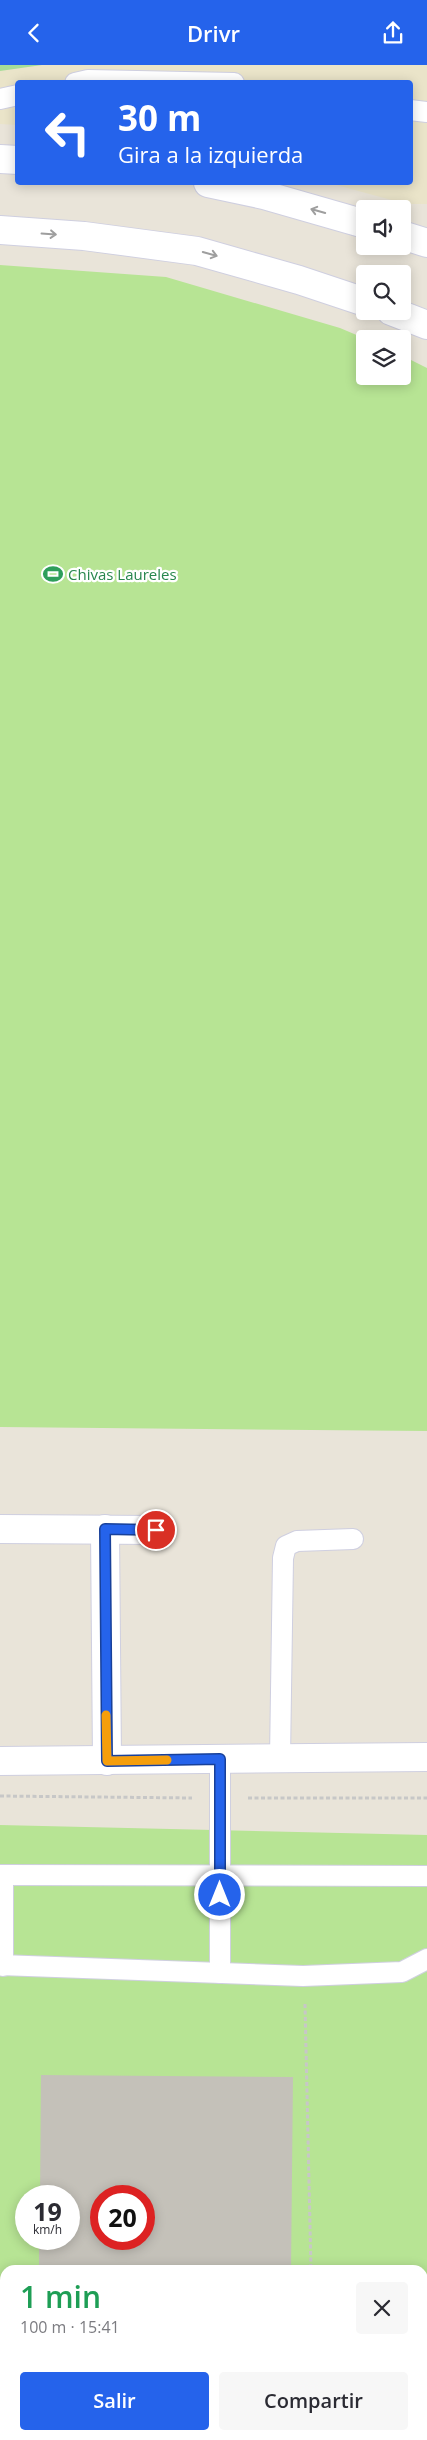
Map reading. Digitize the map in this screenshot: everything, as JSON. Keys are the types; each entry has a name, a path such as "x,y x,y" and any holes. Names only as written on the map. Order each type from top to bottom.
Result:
{"street":[{"path":"0,159 15,160"},
{"path":"217,185 264,195 356,221"},
{"path":"0,230 84,236 197,251 299,280 356,299"},
{"path":"411,319 427,325"},
{"path":"0,1529 156,1530"},
{"path":"105,1529 107,1761"},
{"path":"0,1761 427,1757"}],"lane":[{"path":"0,99 15,96"},
{"path":"413,110 427,112"},
{"path":"280,1759 283,1558 286,1546 297,1541 353,1539"},
{"path":"220,1759 220,1973"},
{"path":"427,1876 2,1875 1,1965 303,1976 402,1972 427,1959"}],"path":[{"path":"303,1976 311,2265"}],"shaded area":[{"path":"0,65 427,65 427,204 411,204 411,200 391,200 336,185 413,185 413,80 15,80 15,125 0,124"}],"green space":[{"path":"0,65 42,65 0,71"},
{"path":"0,265 166,277 340,328 356,335 356,385 411,385 411,360 427,368 427,1431 0,1427"},
{"path":"0,1825 427,1835 427,2265 0,2265"}],"building":[{"path":"41,2075 293,2077 291,2265 39,2265 39,2250 80,2250 80,2185 40,2185"}],"slow traffic":[{"path":"106,1715 107,1761 167,1760"}],"place":[{"name":"Chivas Laureles","path":"53,574"}],"route":[{"path":"156,1530 105,1529 107,1761 220,1759 220,1895"}]}
